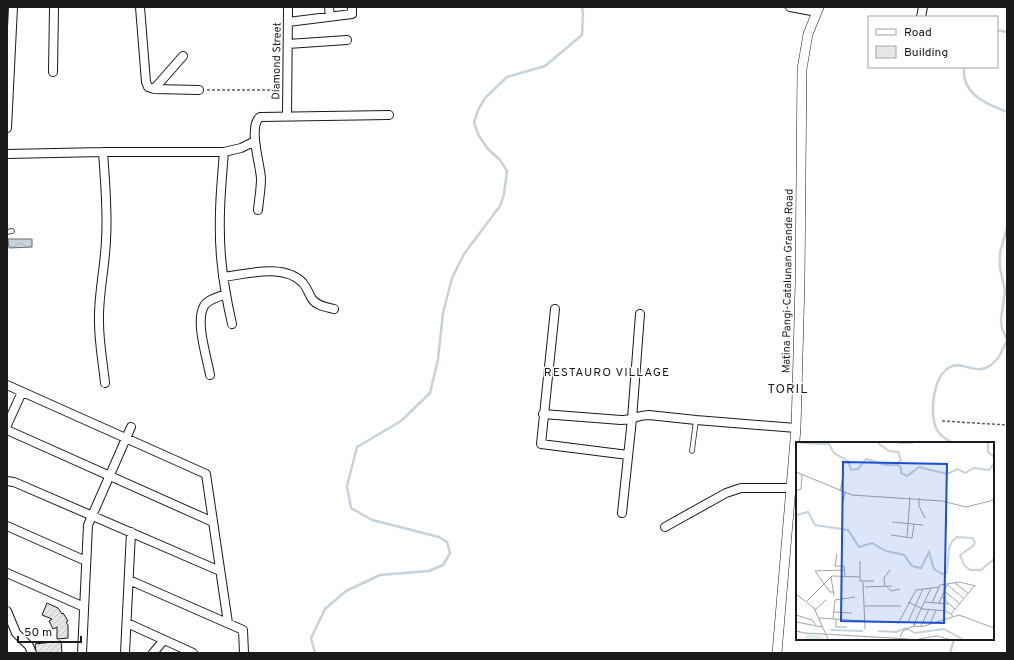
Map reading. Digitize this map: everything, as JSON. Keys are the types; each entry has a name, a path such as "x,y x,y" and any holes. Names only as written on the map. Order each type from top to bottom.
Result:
{"street":[{"path":"7,128 13,7"},
{"path":"53,72 54,7"},
{"path":"140,7 146,82 148,87 154,89 199,90"},
{"name":"Diamond Street","path":"287,116 288,7"},
{"path":"329,7 330,17"},
{"path":"288,22 352,14 352,7"},
{"path":"790,7 818,10"},
{"name":"Matina Pangi-Catalunan Grande Road","path":"778,653 796,428 800,282 802,69 808,34 818,10"},
{"path":"288,44 347,40"},
{"path":"154,89 183,56"},
{"path":"258,210 261,175 255,141 258,118 263,116 389,115"},
{"path":"7,154 224,152 241,148 255,141"},
{"path":"103,152 106,199 106,239 99,303 99,322 105,383"},
{"path":"224,152 220,210 220,236 223,278 232,324"},
{"path":"223,278 268,271 281,271 292,275 302,282 312,299 317,304 334,309"},
{"path":"210,375 203,340 201,315 204,305 212,299 226,294"},
{"path":"555,309 541,444 628,455"},
{"path":"622,513 632,419 640,314"},
{"path":"7,385 206,474 228,623"},
{"path":"7,425 22,392"},
{"path":"543,414 621,420 649,415 796,428"},
{"path":"82,653 88,529 92,515 131,427"},
{"path":"7,430 213,522"},
{"path":"7,474 10,481 220,571"},
{"path":"665,527 726,493 740,488 792,488"},
{"path":"7,526 86,561"},
{"path":"125,653 131,532"},
{"path":"7,573 84,607"},
{"path":"129,580 243,630 244,653"},
{"path":"7,611 16,633 29,646 32,653"},
{"path":"127,623 193,653"},
{"path":"153,653 164,640"}],"lane":[{"path":"7,232 12,231"},
{"path":"692,450 696,420"}],"path":[{"path":"199,90 287,90"},
{"path":"942,421 1007,425"}],"water":[{"path":"8,239 32,239 32,247 9,248"}],"building":[{"path":"47,603 58,608 68,621 66,622 68,625 68,638 57,639 57,627 53,629 49,621 52,619 42,615"},
{"path":"61,641 62,653 36,653 35,644"}],"waterway":[{"path":"315,653 311,638 325,609 346,591 380,575 429,571 443,565 450,553 447,542 439,537 372,520 351,508 347,486 357,447 401,421 430,393 438,359 443,313 452,278 464,254 500,206 504,194 507,171 500,160 488,149 479,136 474,123 478,110 485,98 507,77 545,66 582,35 582,7"},
{"path":"998,30 1007,32"},
{"path":"964,68 965,80 972,92 988,104 1007,112"},
{"path":"1007,228 1000,252 1000,268 1005,291 1001,319 1002,329 1007,339"},
{"path":"951,442 937,430 933,414 934,396 936,386 940,378 944,372 955,365 978,369 991,365 998,358 1007,341"},
{"path":"950,653 954,640"}],"district":[{"name":"RESTAURO VILLAGE","path":"607,373"},
{"name":"TORIL","path":"788,390"}]}
